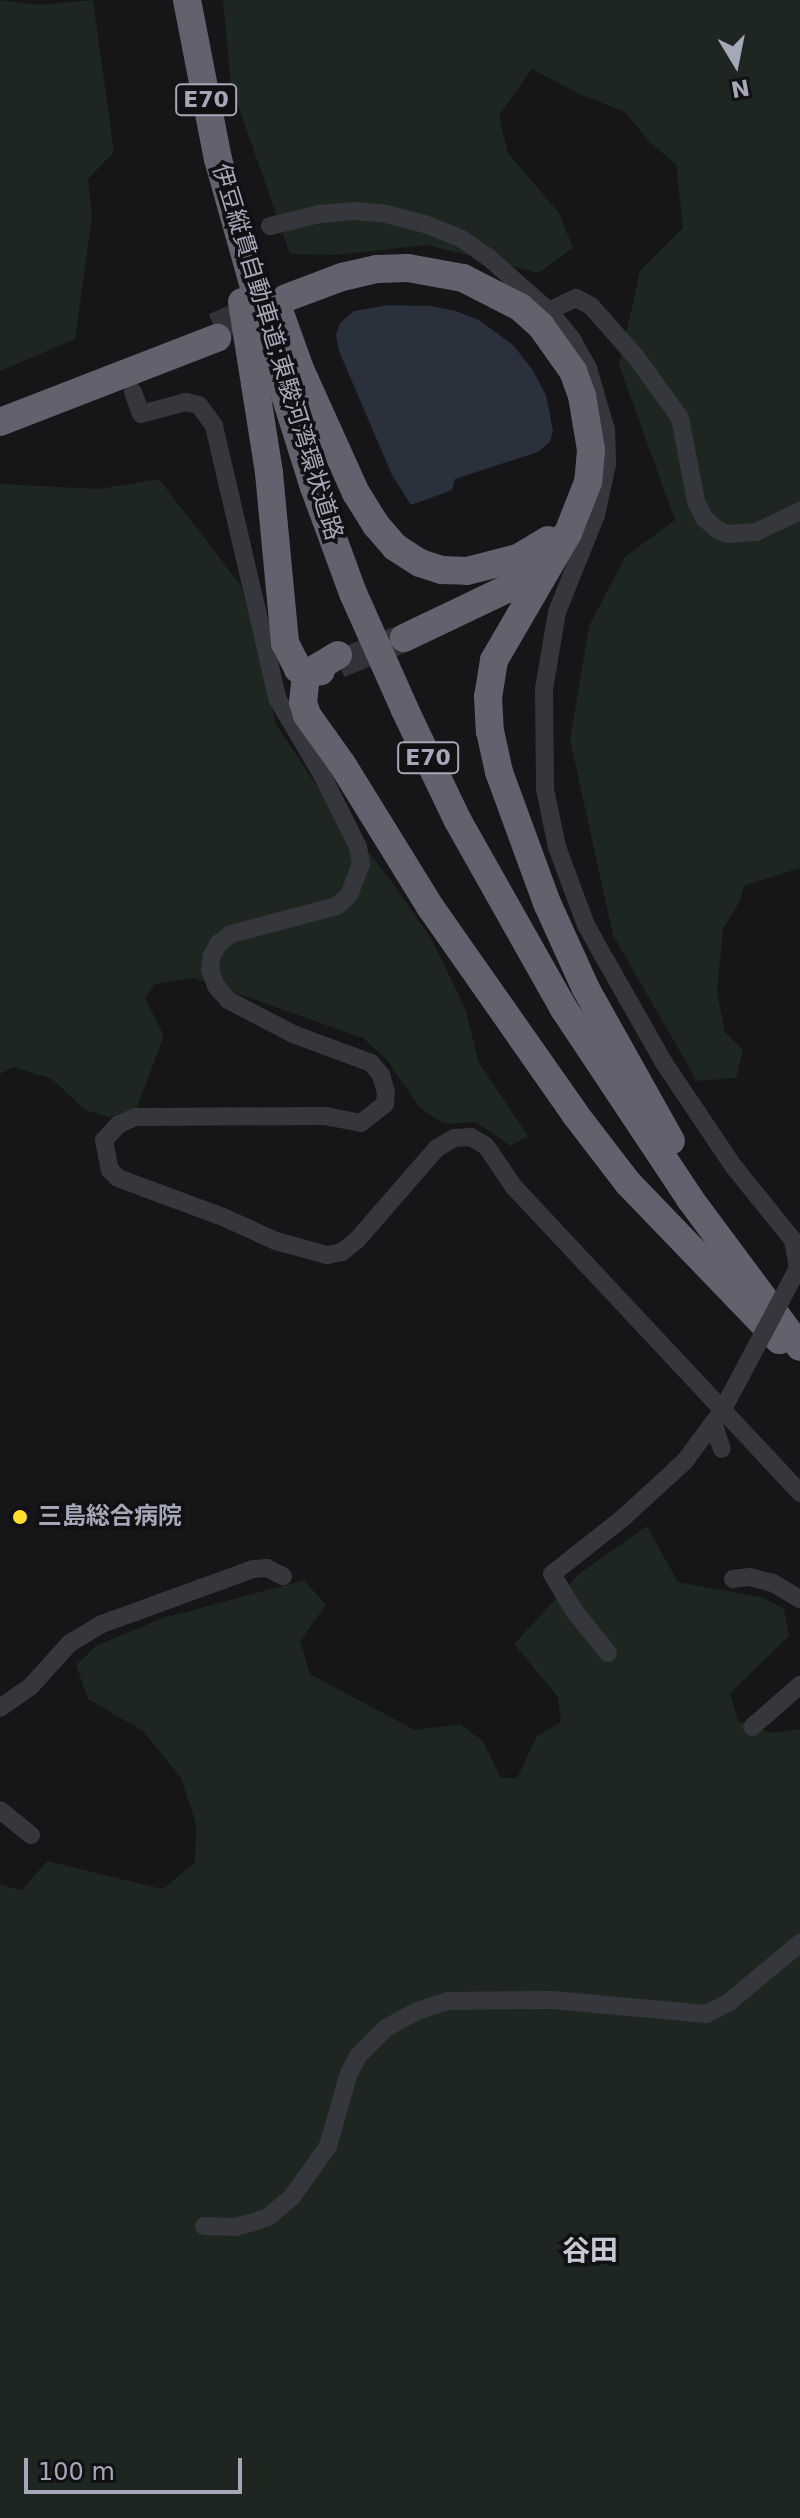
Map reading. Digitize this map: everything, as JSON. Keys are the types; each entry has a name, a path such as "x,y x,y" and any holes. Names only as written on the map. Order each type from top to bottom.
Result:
{"highway":[{"name":"伊豆縦貫自動車道;東駿河湾環状道路","path":"187,0 218,159 314,487 353,593 458,821 556,996 619,1096 800,1347"},
{"path":"194,41 252,233 300,369 356,493 376,525 395,547 420,563 442,570 467,571 493,567 558,537"},
{"path":"218,159 269,473 285,643 291,661 306,674"},
{"path":"288,304 342,277 377,269 408,268 463,278 520,307 561,351 573,371 587,416 591,450 588,482 494,660 488,696 490,731 499,772 547,903 586,989 644,1097 763,1296"},
{"path":"0,407 216,332 0,422"},
{"path":"402,633 513,586 558,537"},
{"path":"306,674 338,660"},
{"path":"306,674 303,702 307,715 342,764 431,908 575,1114 628,1183 800,1360"}],"street":[{"path":"270,226 354,211 386,214 425,224 462,239 488,257 549,311 588,368 604,419 607,464 596,515 569,578 548,651 542,748 545,789 557,847 586,925 634,1011 664,1063 734,1167 793,1240 798,1268 718,1418 685,1461 623,1518 552,1574 575,1612 608,1653"},
{"path":"549,311 576,298 591,306 636,357 680,418 696,501 704,518 718,530 727,534 756,532 800,511"},
{"path":"133,392 141,414 186,402 199,405 214,426 272,682 287,718 321,773 358,847 361,864 349,895 337,906 231,934 219,943 212,955 210,970 216,986 228,1000 293,1034 371,1063 381,1075 386,1092 385,1104 361,1123 326,1116 135,1117 119,1124 104,1140 110,1170 118,1178 223,1217 276,1241 327,1255 342,1252 357,1240 437,1148 454,1138 471,1137 486,1146 514,1187 718,1418 800,1493"},
{"path":"718,1418 722,1449"},
{"path":"0,1708 31,1686 70,1643 102,1624 253,1569 267,1568 283,1576"},
{"path":"733,1579 750,1577 773,1583 800,1599"},
{"path":"752,1727 800,1685"},
{"path":"0,1810 31,1835"},
{"path":"204,2226 235,2227 254,2222 268,2217 292,2197 328,2146 349,2073 358,2056 386,2028 417,2011 448,2001 552,2000 706,2014 728,2003 800,1943"}],"shaded area":[{"path":"0,0 40,5 93,0 114,152 88,179 92,217 75,339 0,371"},
{"path":"223,0 800,0 800,868 744,886 740,901 723,929 717,992 725,1032 743,1050 736,1078 697,1081 613,935 570,740 589,626 625,557 675,520 619,365 640,271 683,228 676,164 650,143 625,112 579,94 532,69 499,116 508,153 559,213 573,248 538,273 427,245 335,255 290,254 231,85"},
{"path":"159,479 241,586 276,724 314,782 395,886 433,942 465,1008 479,1063 528,1136 511,1146 476,1122 444,1124 419,1107 387,1060 363,1038 193,978 155,984 145,998 164,1036 137,1107 110,1117 85,1110 52,1079 13,1067 0,1074 0,484 98,489"},
{"path":"647,1526 678,1582 764,1598 784,1609 789,1636 730,1693 738,1721 772,1733 800,1729 800,2518 0,2518 0,1885 22,1890 47,1861 162,1889 195,1863 196,1824 181,1778 143,1731 88,1699 76,1665 96,1646 160,1619 304,1580 326,1605 300,1641 310,1674 415,1730 460,1724 483,1741 501,1778 517,1778 537,1736 561,1722 558,1697 514,1644 580,1573"}],"water":[{"path":"388,305 431,306 456,311 479,320 513,345 532,369 546,395 553,431 550,442 538,452 455,479 452,490 411,505 392,475 339,351 336,335 340,323 354,311"}],"tunnel":[{"path":"214,327 265,306"},
{"path":"339,664 399,640"}],"place":[{"name":"三島総合病院","path":"20,1517"}],"district":[{"name":"谷田","path":"590,2251"}]}
